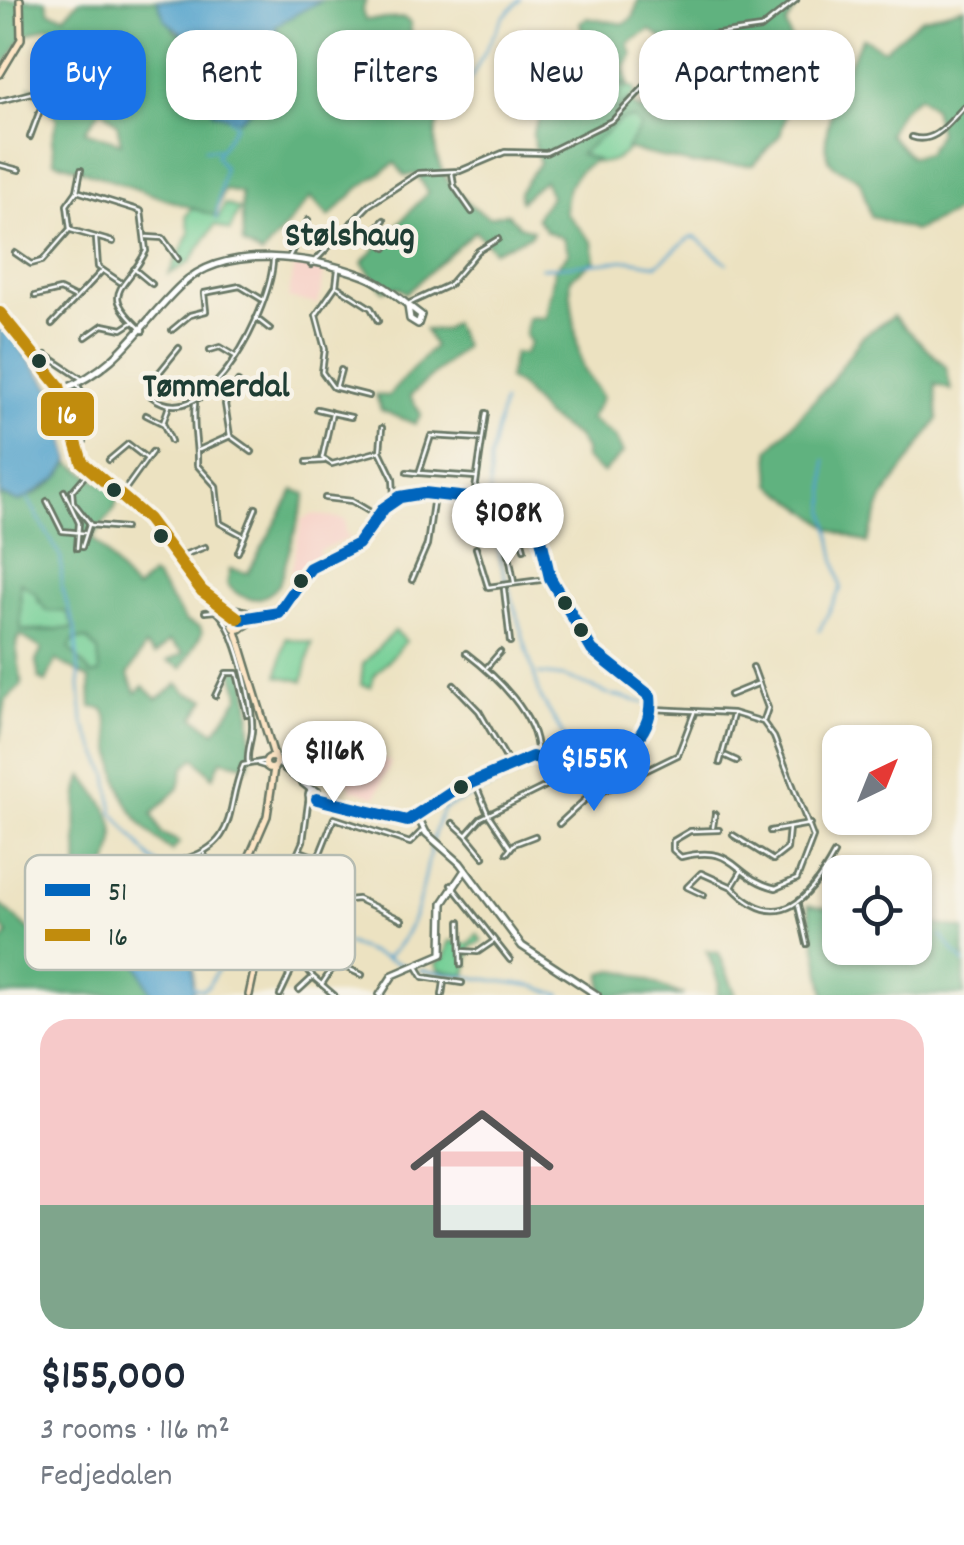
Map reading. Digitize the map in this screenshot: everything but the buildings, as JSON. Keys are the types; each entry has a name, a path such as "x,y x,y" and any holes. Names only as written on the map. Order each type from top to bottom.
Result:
{"main road":[{"path":"0,74 21,38 20,0"},
{"path":"0,313 62,390 75,448 90,470 153,525 177,558 239,624 240,643 270,746 272,780 267,816 250,855"},
{"path":"249,995 254,970"}],"street":[{"path":"748,30 762,28 796,0"},
{"path":"311,264 330,250 352,222 418,173 452,171 505,152 546,154 612,120 639,91"},
{"path":"0,101 31,94 39,96 42,105 30,136"},
{"path":"912,137 923,140 935,135 964,107"},
{"path":"0,165 19,170"},
{"path":"16,254 28,263 40,263 70,229 67,205 77,191 81,170"},
{"path":"452,171 454,186 472,212"},
{"path":"77,191 141,211 146,251 122,283 117,302 143,331"},
{"path":"288,260 308,220"},
{"path":"370,236 384,220"},
{"path":"352,222 386,248"},
{"path":"70,229 113,242"},
{"path":"146,237 164,238 178,259"},
{"path":"96,239 96,262 102,271 122,283"},
{"path":"62,390 80,382 143,331 176,291 199,272 232,261 288,260 366,277 408,306 416,297 433,295 448,285 478,251 498,239"},
{"path":"179,348 148,388 154,399 169,405 200,399 235,356 264,300 272,258"},
{"path":"134,269 152,284"},
{"path":"338,270 336,286 316,316 325,349 322,374 336,388 370,396"},
{"path":"52,324 102,271"},
{"path":"172,330 190,315 206,311 204,293 240,286 264,300"},
{"path":"336,286 370,308 378,321"},
{"path":"35,296 60,290 74,297"},
{"path":"308,315 316,316"},
{"path":"256,318 270,329"},
{"path":"86,337 102,325 122,329 133,322"},
{"path":"210,350 220,347 235,356"},
{"path":"46,355 80,382 88,402 80,428 84,441"},
{"path":"336,388 341,370"},
{"path":"238,382 225,404 230,436 252,452"},
{"path":"192,386 200,399"},
{"path":"194,402 191,429 199,450 197,465 216,486 218,520 244,536"},
{"path":"169,405 163,423 170,441"},
{"path":"317,408 351,417"},
{"path":"324,461 332,413"},
{"path":"474,498 486,413"},
{"path":"146,414 163,423"},
{"path":"382,428 380,451 393,478 394,500"},
{"path":"199,450 230,436"},
{"path":"419,473 432,436 481,439"},
{"path":"109,460 128,444 147,458"},
{"path":"306,462 336,463 380,451"},
{"path":"120,496 152,452"},
{"path":"90,470 71,494 90,524"},
{"path":"407,472 476,477"},
{"path":"64,490 82,533 80,548"},
{"path":"239,624 274,616 288,606 310,568 358,544 377,516 394,500 410,494 434,494 512,503 530,516 542,535 550,578 596,656 646,689 651,709 646,728 619,755 582,773 537,756 444,796 418,817 394,820 313,795 285,769 248,762"},
{"path":"412,580 427,545 434,494"},
{"path":"324,498 352,501 377,516"},
{"path":"47,501 61,530 82,533"},
{"path":"238,552 256,508"},
{"path":"508,520 518,526 524,549"},
{"path":"90,524 125,528"},
{"path":"82,533 90,524"},
{"path":"514,584 506,540 520,536"},
{"path":"177,558 204,547"},
{"path":"476,548 485,586 550,578"},
{"path":"504,586 510,642"},
{"path":"227,608 252,613 270,610 274,616"},
{"path":"196,855 204,852 228,825 240,773 248,762 250,718 247,686 227,624 216,611 205,612"},
{"path":"502,636 510,635"},
{"path":"486,668 500,652"},
{"path":"466,653 486,668 535,732 537,756"},
{"path":"719,830 678,835 673,850 681,858 703,850 718,854 769,887 791,885 810,851 812,824 763,722 768,708 753,667"},
{"path":"215,696 226,673 237,673 243,709 250,718"},
{"path":"730,695 759,683"},
{"path":"454,685 479,710 510,766"},
{"path":"651,709 733,713 763,722"},
{"path":"630,778 678,755 694,710"},
{"path":"720,763 733,713"},
{"path":"725,754 738,760"},
{"path":"678,755 684,762"},
{"path":"582,773 588,797"},
{"path":"474,781 488,814 510,848"},
{"path":"559,824 588,797 620,784"},
{"path":"466,835 488,814 548,786"},
{"path":"298,855 306,809 313,795"},
{"path":"712,828 715,814"},
{"path":"418,817 426,832 465,870 522,946 597,995"},
{"path":"319,855 334,818 410,842 426,832"},
{"path":"452,823 484,857"},
{"path":"770,831 812,824"},
{"path":"733,835 768,859 780,858 790,839 789,828"},
{"path":"507,854 510,848 535,836"},
{"path":"744,854 750,846"},
{"path":"300,851 310,855"},
{"path":"682,892 704,873 768,908 798,904 814,891 834,854"},
{"path":"380,995 393,975 435,960 444,952 442,907 451,885 465,870"},
{"path":"732,887 742,871"},
{"path":"451,885 510,960"},
{"path":"687,887 704,895"},
{"path":"355,899 402,920"},
{"path":"798,904 807,944"},
{"path":"384,922 388,914"},
{"path":"460,922 461,965"},
{"path":"461,952 478,952 495,940"},
{"path":"417,967 422,977 462,982"},
{"path":"287,970 289,976"},
{"path":"280,995 291,970"},
{"path":"308,970 334,995"},
{"path":"322,984 331,970"},
{"path":"351,970 362,975"},
{"path":"299,990 313,977"},
{"path":"442,995 444,981"}],"shaded area":[{"path":"295,265 324,271 318,304 288,298"},
{"path":"315,514 346,520 345,534 350,538 318,551 321,559 307,565 301,576 291,572 302,519"},
{"path":"355,746 391,762 376,797 355,790 351,793 351,786 344,781"}],"green space":[{"path":"0,0 46,0 50,12 65,16 79,0 157,0 174,30 166,30 166,120 297,120 297,30 276,30 276,25 322,0 366,0 362,11 365,20 404,18 411,30 317,30 317,120 439,120 435,146 452,186 489,217 507,213 519,226 533,230 531,235 494,251 475,231 406,293 398,287 383,290 362,263 428,192 417,174 405,176 395,163 359,188 329,217 311,197 262,255 243,244 241,193 224,190 215,216 55,161 52,140 57,120 93,120 85,131 121,143 113,120 146,120 146,30 56,30 48,26 30,30 0,72"},
{"path":"638,0 727,5 800,0 786,24 788,30 639,30 639,36 628,43 632,55 625,69 629,88 619,83 619,30 582,30 580,22 587,18 625,24 634,16"},
{"path":"964,7 964,121 954,136 964,157 964,208 914,231 871,216 860,181 833,165 827,155 830,120 855,120 855,52 863,38 884,50 921,19","holes":["919,96 933,108 939,133 927,153 911,157 888,134 901,110"]},
{"path":"619,85 634,88 635,94 619,107"},
{"path":"629,100 639,109 639,120 653,120 660,125 785,120 780,135 753,165 691,164 626,149 641,127 633,118 621,120 580,154 596,160 572,181 565,212 592,242 595,260 571,278 574,324 584,371 602,398 590,419 615,437 623,453 603,473 585,459 585,449 577,437 546,417 520,386 508,379 514,353 524,354 530,343 525,335 528,318 546,317 555,268 569,253 563,238 546,231 536,217 551,196 544,180 521,201 519,192 539,163 535,127 540,120 619,120 619,108"},
{"path":"633,118 641,127 630,147 616,159 598,162 579,154 621,119"},
{"path":"225,204 239,209 230,231 215,225 190,262 169,274 190,233 186,216 191,209 213,212 218,219"},
{"path":"893,316 946,367 951,390 935,384 938,419 883,498 867,543 835,531 771,484 769,450 829,384 862,337"},
{"path":"453,322 464,347 410,396 421,414 415,424 381,410 376,395 388,396 434,346 425,330 444,330"},
{"path":"70,463 119,495 114,510 92,538 136,590 151,575 156,578 186,622 200,627 202,633 182,668 168,661 184,653 169,641 155,655 145,646 128,675 136,693 143,686 157,699 178,684 187,693 206,699 194,717 215,732 240,696 232,669 243,670 246,678 249,766 221,760 213,777 195,758 184,767 179,788 152,814 162,834 180,842 172,851 154,837 130,808 117,776 107,717 103,709 91,707 90,679 56,660 46,682 39,679 36,661 42,649 20,635 16,644 22,685 6,700 0,740 0,495 9,499 29,497","holes":["20,582 35,593 46,611 67,612 74,629 21,630","87,639 98,651 100,673 92,675 69,648 74,640"]},
{"path":"294,490 306,494 279,585 259,598 239,595 227,584 230,569 248,573"},
{"path":"20,581 36,593 39,603 67,612 75,629 21,630"},
{"path":"394,631 406,641 374,676 371,687 361,685 363,664"},
{"path":"286,638 312,643 303,681 278,676"},
{"path":"87,639 98,652 101,673 92,675 69,648 74,640"},
{"path":"83,775 108,810 114,837 111,855 77,855 78,793"},
{"path":"0,904 25,926 25,970 148,970 153,995 0,995 0,944 8,935 0,925"},
{"path":"808,905 822,907 822,965 932,965 932,924 964,929 964,995 825,995"},
{"path":"477,934 482,941 471,947 466,975 438,969 436,963 445,957 449,941 469,944"},
{"path":"707,951 719,953 736,995 716,995 719,984"},
{"path":"614,970 684,995 602,995 602,973"}],"water":[{"path":"157,0 322,0 276,25 276,30 178,30 165,20"},
{"path":"0,322 53,391 70,460 58,478 19,502 0,495"},
{"path":"140,970 193,970 193,995 152,995"}],"waterway":[{"path":"474,72 503,17 520,0"},
{"path":"216,219 224,167 216,156 236,124 231,120"},
{"path":"204,149 218,149"},
{"path":"541,268 629,260 657,265 695,237 727,263"},
{"path":"503,402 490,459 490,505 501,562 541,698 564,736 560,749 549,759"},
{"path":"819,631 841,588 826,512 825,460"},
{"path":"28,499 61,558 62,590 75,627 83,722 108,775 113,812 148,855"},
{"path":"539,674 565,677 609,694"},
{"path":"612,695 645,703"},
{"path":"386,958 400,942 418,907 443,809 542,763"},
{"path":"941,936 964,963"},
{"path":"355,946 408,967"},
{"path":"193,987 202,990 208,986 217,970"},
{"path":"420,970 534,986 561,995"}],"transit line":[{"name":"16","path":"0,313 59,386 82,462 148,519 202,591 238,618"},
{"name":"51","path":"241,619 279,613 310,568 358,544 384,508 400,497 424,493 513,503 538,526 550,578 592,650 650,696 647,723 641,734 622,753 586,773 532,757 454,790 407,821 317,799"}],"district":[{"name":"Stølshaug","path":"350,238"},
{"name":"Tømmerdal","path":"216,389"}]}
